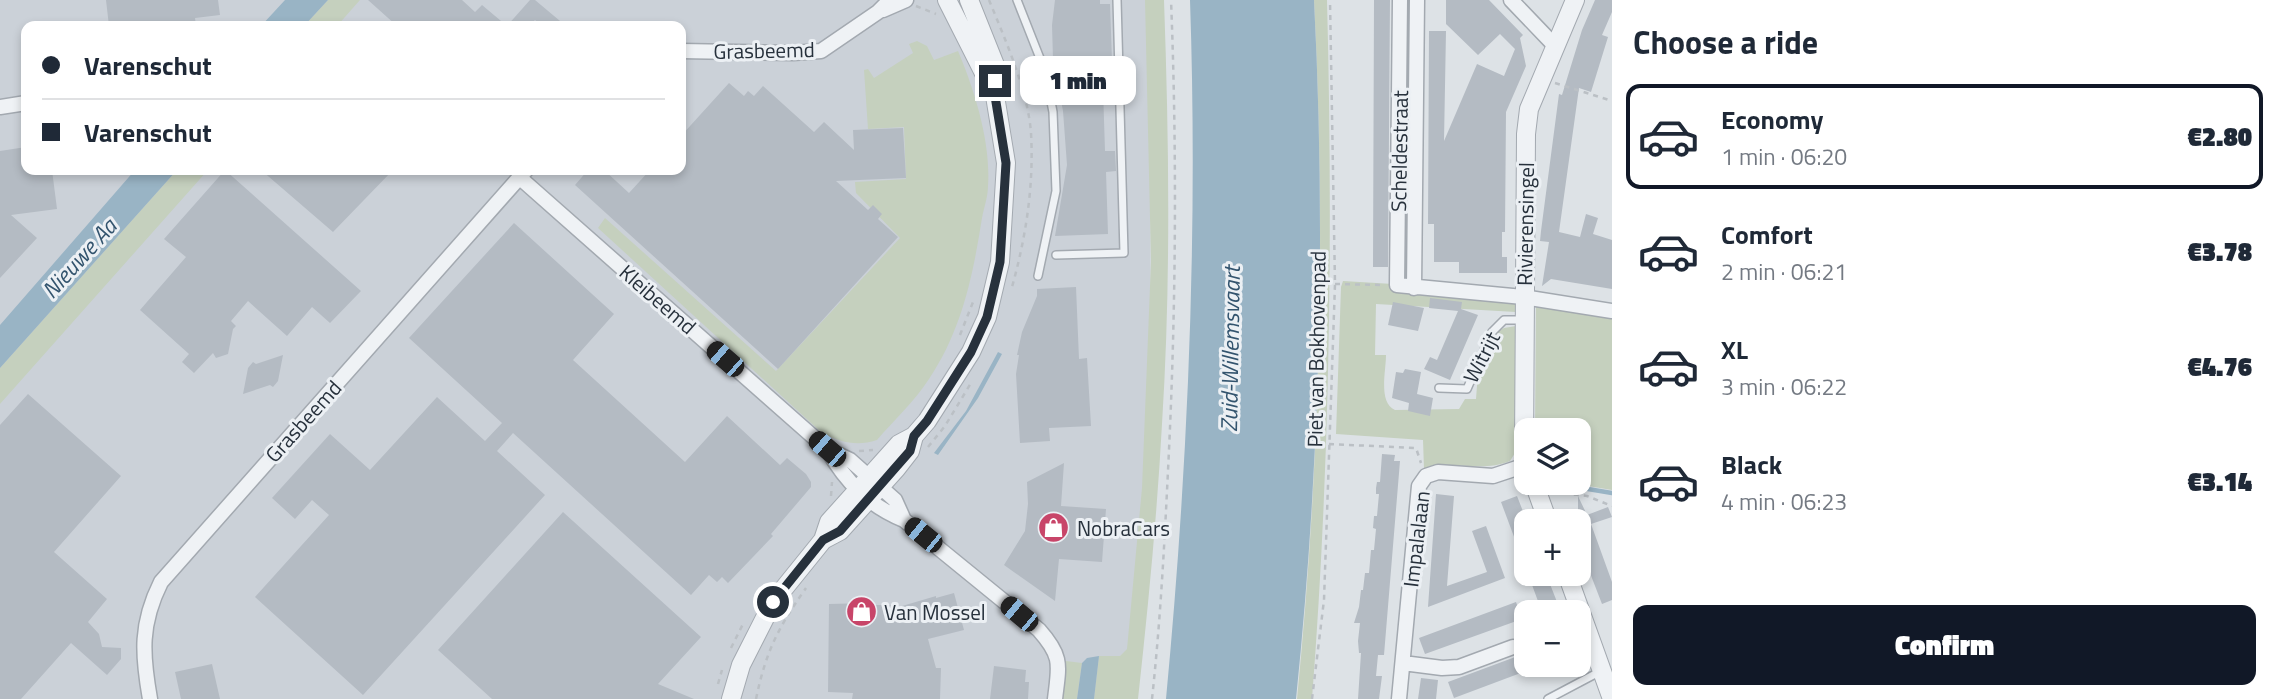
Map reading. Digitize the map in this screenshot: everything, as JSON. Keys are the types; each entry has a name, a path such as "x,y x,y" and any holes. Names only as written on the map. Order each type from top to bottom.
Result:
{"street":[{"name":"Grasbeemd","path":"686,51 821,51 878,12 890,0"},
{"name":"Grasbeemd","path":"878,12 906,0"},
{"path":"724,693 773,602 823,540 840,531 868,489 910,451 914,436 927,421 971,352 987,317 1000,262 1006,163 995,96 995,65 969,0"},
{"name":"Scheldestraat","path":"1397,285 1400,0"},
{"name":"Scheldestraat","path":"1415,288 1417,0"},
{"path":"1511,0 1556,47"},
{"name":"Rivierensingel","path":"1524,418 1526,134 1529,108 1575,0"},
{"path":"944,8 995,96"},
{"path":"0,107 21,104"},
{"name":"Grasbeemd","path":"150,699 144,664 144,632 149,604 161,582 522,175"},
{"name":"Kleibeemd","path":"524,175 827,449 850,460 868,489"},
{"path":"1397,285 1524,297 1612,311"},
{"name":"Kleibeemd","path":"827,449 839,471 868,489"},
{"name":"Impalalaan","path":"1399,699 1419,486 1426,476 1438,472 1493,476 1514,469"},
{"path":"868,489 884,512 904,520 1039,630 1053,646 1059,664 1055,699"},
{"path":"1571,586 1612,699"},
{"path":"1403,663 1442,668 1459,667 1513,647"}],"lane":[{"path":"1017,0 1045,71 1053,111 1056,191 1038,276"},
{"path":"1056,255 1124,253 1117,0"},
{"name":"Witrijt","path":"1439,387 1467,389 1492,332 1504,320 1523,320"},
{"path":"1548,699 1602,671"}],"path":[{"path":"913,0 917,7 933,11 944,8"},
{"path":"989,0 1019,79 1031,131 1030,207 1009,295"},
{"path":"1152,699 1165,532 1172,383 1175,130 1171,0"},
{"name":"Piet van Bokhovenpad","path":"1312,699 1324,600 1335,284 1330,0"},
{"path":"1542,79 1612,101"},
{"path":"1335,284 1397,285"},
{"path":"960,335 974,301"},
{"path":"922,454 945,426 976,373"},
{"path":"1329,444 1416,448 1426,476"},
{"path":"850,460 860,450 873,450"},
{"path":"827,506 832,494 832,479 839,471"},
{"path":"1582,495 1612,506"},
{"path":"756,699 762,673 780,626 806,588"},
{"path":"728,655 748,615"},
{"path":"724,665 724,693"}],"shaded area":[{"path":"0,0 1150,0 1151,450 1126,699 0,699"}],"green space":[{"path":"328,0 360,0 341,21 309,21"},
{"path":"1145,0 1164,0 1166,53 1168,265 1158,493 1138,699 1094,699 1099,656 1120,656 1127,649 1142,488 1151,261"},
{"path":"1314,0 1327,0 1330,262 1326,437 1312,699 1297,699 1311,525 1319,350 1320,175"},
{"path":"917,41 927,46 934,60 958,51 976,100 984,135 988,169 987,194 964,302 958,322 940,360 917,395 877,440 849,442 822,433 598,228 605,218 776,371 900,238 856,193 855,182 906,179 904,127 868,129 864,70 868,69 874,78 913,53 909,44"},
{"path":"173,175 204,175 0,404 0,368"},
{"path":"1343,281 1393,284 1394,291 1516,300 1516,312 1376,304 1375,355 1386,355 1385,394 1386,400 1395,410 1459,409 1465,399 1476,399 1478,373 1497,332 1516,326 1514,455 1510,461 1488,466 1445,465 1424,469 1423,440 1336,434"},
{"path":"1536,301 1612,315 1612,490 1591,486 1591,418 1535,418"},
{"path":"1066,661 1082,663 1077,699 1062,699"}],"water":[{"path":"285,0 328,0 309,21 266,21"},
{"name":"Zuid-Willemsvaart","path":"1190,0 1314,0 1320,175 1318,350 1311,525 1296,699 1166,699 1180,525 1189,350 1193,175"},
{"name":"Nieuwe Aa","path":"131,175 173,175 0,368 0,325"},
{"path":"998,352 1002,354 978,398 938,455 934,453 966,411"},
{"path":"1099,656 1094,699 1077,699 1082,663 1087,658"}],"building":[{"path":"106,0 218,0 220,15 195,18 195,21 108,21"},
{"path":"368,0 462,0 475,12 482,5 501,21 391,21"},
{"path":"530,0 535,0 560,21 536,21 511,21"},
{"path":"1055,0 1100,0 1100,4 1110,4 1113,89 1103,89 1105,151 1115,151 1116,171 1106,172 1108,234 1055,236 1067,165 1063,111 1053,59 1052,25"},
{"path":"1374,0 1390,0 1388,267 1373,267"},
{"path":"1446,0 1489,0 1523,35 1520,38 1526,66 1506,112 1505,232 1502,232 1502,257 1507,257 1507,273 1459,273 1459,262 1434,262 1434,224 1428,224 1429,31 1446,31 1444,141 1477,64 1504,76 1515,49 1500,34 1478,55 1446,24"},
{"path":"1595,0 1612,0 1612,12 1602,35 1608,37 1591,92 1579,88 1559,232 1580,237 1586,214 1598,218 1593,234 1612,240 1612,289 1551,279 1542,286 1549,242 1540,241 1559,94 1562,95 1582,30"},
{"path":"729,83 744,96 748,91 754,96 763,86 814,132 824,122 854,150 853,130 903,128 906,178 836,181 868,210 873,205 882,214 878,219 898,237 778,369 575,185 584,175 609,175 629,193 645,175 686,175 686,130"},
{"path":"21,148 21,175 53,175 57,209 11,215 37,238 0,278 0,151"},
{"path":"221,175 231,175 361,291 330,323 312,307 287,336 248,301 231,321 236,326 228,354 216,358 213,353 194,373 182,362 189,354 140,310 186,257 164,239"},
{"path":"267,175 388,175 333,232"},
{"path":"514,223 614,314 573,360 685,462 727,416 780,465 787,458 806,474 811,487 771,534 773,536 728,583 722,577 717,582 709,575 691,595 513,433 497,451 545,495 363,695 255,597 329,515 312,500 295,519 272,498 330,434 370,470 437,397 485,441 502,423 409,338"},
{"path":"1076,287 1079,359 1087,358 1091,426 1049,428 1050,441 1020,443 1017,355 1037,289"},
{"path":"1430,298 1462,302 1461,309 1478,315 1450,380 1424,369 1430,357 1437,360 1458,311 1429,308"},
{"path":"1393,302 1424,308 1418,331 1388,325"},
{"path":"283,355 278,381 273,387 270,385 243,394 248,368 253,362 256,364"},
{"path":"1405,369 1421,372 1417,394 1433,398 1430,416 1408,411 1409,403 1392,398 1396,372 1403,373"},
{"path":"28,394 121,476 54,552 107,599 88,622 99,634 102,647 121,648 121,659 107,675 71,643 21,699 0,699 0,425"},
{"path":"1382,454 1395,455 1394,461 1400,461 1384,655 1378,655 1376,676 1382,676 1379,699 1358,699 1360,623 1354,623 1365,573 1369,573 1371,550 1374,550 1374,516 1377,516 1379,494 1376,494 1376,488 1377,482 1380,482"},
{"path":"1064,463 1061,506 1106,509 1102,562 1059,559 1055,601 1004,565 1025,531 1027,482"},
{"path":"1436,494 1454,496 1447,586 1487,572 1472,531 1486,526 1505,578 1428,607"},
{"path":"1517,496 1522,509 1514,509 1514,537 1501,502"},
{"path":"1578,496 1584,509 1578,509"},
{"path":"1608,507 1612,517 1591,524 1591,513"},
{"path":"563,512 701,637 658,684 694,699 492,699 438,650"},
{"path":"1591,524 1612,582 1612,600 1602,604 1591,576"},
{"path":"1532,586 1551,586 1556,600 1538,600"},
{"path":"954,593 964,630 928,639 936,668 941,668 940,699 852,699 853,693 828,692 829,604 868,603 867,605 892,605 892,609"},
{"path":"1514,603 1514,622 1425,654 1419,638"},
{"path":"1514,657 1514,676 1454,698 1448,682"},
{"path":"212,664 220,699 181,699 175,672"},
{"path":"994,666 1026,670 1025,682 1029,682 1028,699 990,699"},
{"path":"1421,678 1438,680 1436,699 1418,699"}],"waterway":[{"path":"1591,490 1612,493"}],"place":[{"name":"NobraCars","path":"1054,528"},
{"name":"Van Mossel","path":"861,612"}],"route":[{"path":"773,602 823,540 840,531 910,451 914,436 950,387 971,352 987,317 1000,262 1006,163 995,81"}]}
